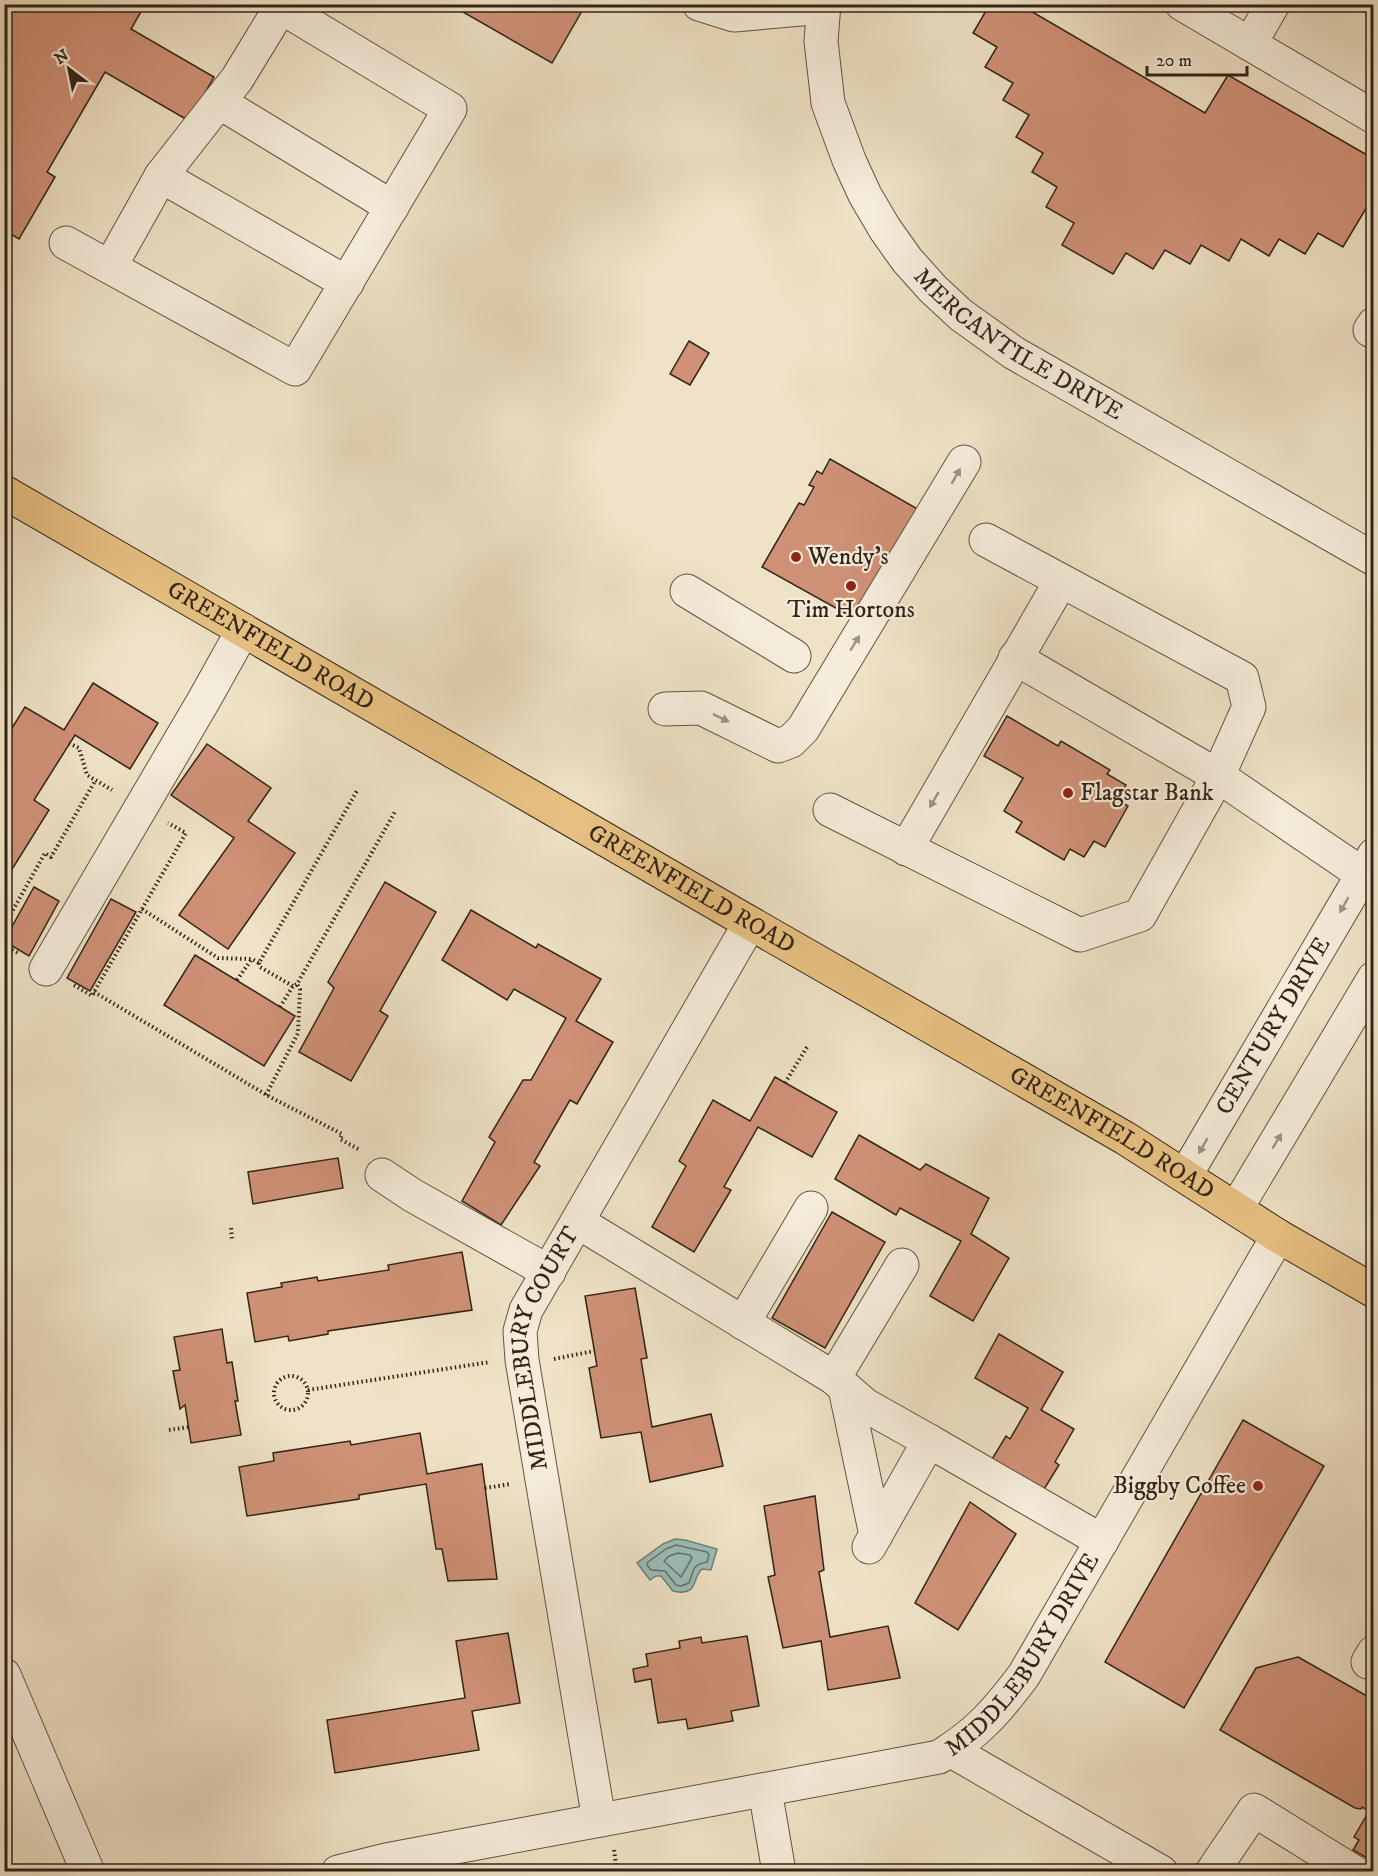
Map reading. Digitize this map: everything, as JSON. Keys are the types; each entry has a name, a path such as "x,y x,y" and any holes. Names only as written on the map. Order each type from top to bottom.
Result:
{"main road":[{"name":"GREENFIELD ROAD","path":"4,492 1125,1137 1278,1236 1374,1291"}],"street":[{"path":"699,4 734,15 824,6"},
{"path":"1182,4 1374,117"},
{"path":"1250,44 1273,4"},
{"path":"66,243 295,369 450,109 278,6 237,79 161,176 110,267"},
{"name":"MERCANTILE DRIVE","path":"824,6 822,41 828,103 849,160 865,195 885,229 907,260 933,289 961,315 1014,353 1374,559"},
{"path":"219,102 392,207"},
{"path":"161,176 347,283"},
{"path":"1374,324 1370,330 1374,332"},
{"path":"665,709 701,708 778,746 791,741 803,729 964,462"},
{"path":"830,810 1080,935 1140,915 1218,776 1249,707 1242,678 986,540"},
{"path":"906,849 1061,581"},
{"path":"687,591 794,656"},
{"path":"46,969 243,630"},
{"path":"1015,658 1218,776 1370,870"},
{"name":"CENTURY DRIVE","path":"1185,1176 1370,870"},
{"name":"MIDDLEBURY COURT","path":"606,1830 522,1360 520,1331 526,1310 750,923"},
{"path":"1236,1209 1374,978"},
{"path":"372,1163 412,1195 549,1272"},
{"path":"743,1323 811,1208"},
{"path":"578,1222 840,1383 865,1404 1102,1541"},
{"name":"MIDDLEBURY DRIVE","path":"338,1872 386,1860 606,1830 765,1790 939,1757 950,1750 972,1735 994,1714 1024,1676 1278,1236"},
{"path":"902,1264 840,1383 873,1541 929,1441"},
{"path":"4,1675 88,1872"},
{"path":"950,1750 1161,1872"},
{"path":"765,1790 779,1872"},
{"path":"1212,1872 1254,1810 1354,1872"}],"path":[{"path":"69,744 79,748 87,775 114,791"},
{"path":"4,926 45,853 51,857 95,781"},
{"path":"259,963 358,789"},
{"path":"280,1007 396,810"},
{"path":"142,909 218,958 252,959 259,963 260,967 300,988 298,1033 266,1095"},
{"path":"237,980 252,959"},
{"path":"94,992 266,1095 342,1134 340,1139 372,1163"},
{"path":"785,1083 807,1047"},
{"path":"231,1228 232,1241"},
{"path":"546,1358 551,1360 594,1351"},
{"path":"308,1390 497,1361"},
{"path":"286,1376 303,1380 308,1390 303,1406 294,1410 282,1408 273,1395 277,1383 286,1376"},
{"path":"169,1430 189,1427"},
{"path":"485,1488 517,1483"},
{"path":"606,1830 617,1872"}],"water":[{"path":"675,1539 717,1549 711,1570 702,1569 687,1592 673,1591 661,1576 650,1580 637,1563 663,1544"}],"building":[{"path":"4,4 133,4 142,10 131,29 214,77 189,121 105,72 47,172 55,177 19,239 4,230"},
{"path":"449,4 586,4 552,63"},
{"path":"990,4 1019,4 1205,113 1228,75 1374,159 1374,195 1343,247 1318,233 1305,254 1279,239 1269,256 1241,239 1229,261 1201,245 1190,264 1165,250 1153,269 1126,253 1113,274 1062,245 1074,223 1046,207 1057,187 1032,172 1043,153 1016,137 1029,115 1003,100 1013,83 985,67 997,47 973,33"},
{"path":"689,341 709,353 690,385 670,374"},
{"path":"830,459 921,511 859,621 762,567 799,503 804,505 814,487 809,485 817,471 822,474"},
{"path":"93,683 158,723 130,769 75,735 34,800 49,810 4,879 4,741 25,707 64,730"},
{"name":"Flagstar Bank","path":"1007,716 1058,746 1061,741 1110,770 1107,774 1126,785 1118,800 1128,806 1105,847 1094,841 1084,857 1070,849 1064,860 1016,832 1022,822 1004,811 1023,778 984,756"},
{"path":"207,744 271,788 248,821 295,853 228,949 179,915 234,838 171,795"},
{"path":"385,882 436,912 380,1011 388,1016 351,1081 299,1052 334,988 328,982"},
{"path":"34,887 59,901 29,956 4,941"},
{"path":"111,899 136,912 90,991 67,978"},
{"path":"471,910 536,948 538,944 601,979 576,1021 613,1042 577,1104 570,1100 534,1162 540,1166 501,1225 462,1201 495,1142 489,1137 523,1080 531,1080 566,1018 514,989 507,1000 442,960"},
{"path":"195,955 295,1016 264,1066 164,1005"},
{"path":"775,1077 837,1112 812,1157 758,1127 724,1187 731,1190 694,1252 652,1227 686,1166 679,1161 713,1100 750,1121"},
{"path":"859,1135 920,1170 926,1164 989,1198 971,1234 1009,1258 973,1321 930,1296 961,1241 900,1208 896,1215 835,1179"},
{"path":"338,1158 343,1188 253,1204 248,1172"},
{"path":"832,1212 885,1242 825,1348 772,1318"},
{"path":"462,1252 472,1310 328,1331 328,1334 289,1341 288,1336 255,1342 247,1293 282,1287 281,1283 317,1277 318,1281 389,1270 388,1265"},
{"path":"635,1288 647,1358 641,1359 652,1427 711,1414 723,1466 650,1482 641,1432 601,1438 589,1368 597,1366 585,1296"},
{"path":"222,1329 227,1363 232,1362 241,1435 191,1443 185,1405 180,1409 173,1371 180,1370 174,1337"},
{"path":"999,1334 1063,1372 1041,1410 1074,1429 1055,1462 1059,1465 1038,1499 986,1469 1006,1436 1010,1439 1028,1408 975,1378"},
{"path":"1243,1420 1324,1466 1184,1708 1105,1662"},
{"path":"420,1433 427,1474 482,1464 497,1579 448,1581 442,1549 436,1549 426,1484 359,1495 359,1499 247,1516 239,1467 274,1461 273,1453 350,1441 351,1445"},
{"path":"815,1496 824,1570 819,1572 830,1637 888,1626 900,1678 828,1690 821,1641 783,1648 768,1577 775,1575 764,1506"},
{"path":"970,1502 1016,1534 958,1630 915,1603"},
{"path":"508,1633 520,1703 472,1711 479,1750 335,1773 327,1720 465,1698 456,1641"},
{"path":"747,1636 759,1706 731,1711 733,1721 688,1729 686,1719 658,1723 651,1679 635,1682 633,1669 648,1666 646,1654 680,1648 679,1641 701,1637 702,1643"},
{"path":"1298,1657 1374,1700 1374,1862 1353,1850 1359,1840 1354,1837 1369,1811 1362,1807 1361,1809 1355,1808 1220,1730 1256,1668"}],"place":[{"name":"Wendy's","path":"796,557"},
{"name":"Tim Hortons","path":"851,586"},
{"name":"Flagstar Bank","path":"1068,793"},
{"name":"Biggby Coffee","path":"1258,1486"}]}
